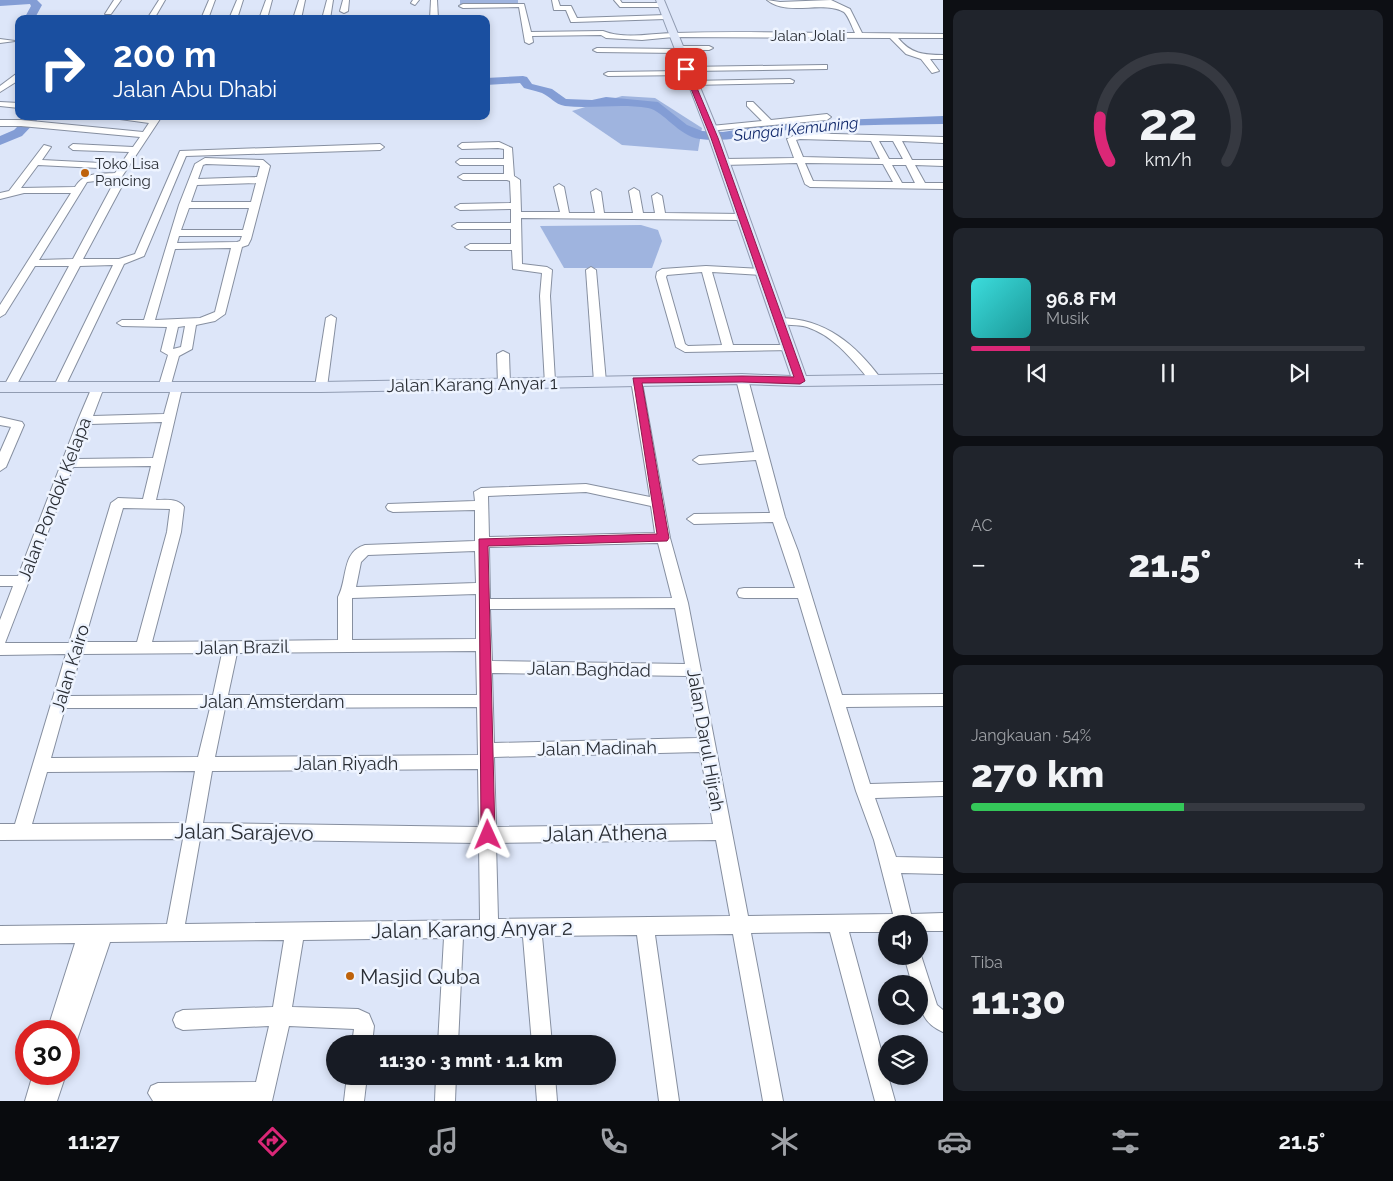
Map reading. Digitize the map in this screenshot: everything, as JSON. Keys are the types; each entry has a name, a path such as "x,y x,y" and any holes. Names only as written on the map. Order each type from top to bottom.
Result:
{"main road":[{"path":"662,1 678,50 713,133 800,381"},
{"name":"Jalan Karang Anyar 1","path":"3,387 321,387 637,380 742,379 800,381 943,379"}],"street":[{"path":"108,12 118,0"},
{"path":"153,15 162,0"},
{"path":"206,15 212,0"},
{"path":"235,15 240,0"},
{"path":"264,15 269,0"},
{"path":"298,15 302,0"},
{"path":"327,15 330,0"},
{"path":"344,11 346,0"},
{"path":"434,0 434,15"},
{"path":"554,0 557,8 568,8 572,19 600,20 666,17"},
{"path":"617,0 620,6 662,1"},
{"path":"770,0 778,4 828,1 848,11 860,36"},
{"name":"Jalan Jolali","path":"460,8 522,6 528,35 603,33 606,36 642,38 673,35 892,35 940,39"},
{"path":"600,20 603,33"},
{"path":"892,35 898,44 911,56 943,57"},
{"path":"898,44 940,39"},
{"path":"0,41 11,41"},
{"path":"597,50 709,48"},
{"path":"924,57 935,72"},
{"path":"687,72 773,59"},
{"path":"608,74 824,67"},
{"path":"687,72 790,81"},
{"path":"3,88 15,79"},
{"path":"0,104 15,106"},
{"path":"750,104 766,118 767,123"},
{"path":"713,133 767,123 827,117"},
{"path":"0,314 76,190 88,178 116,177 125,167 155,120"},
{"path":"0,124 82,125 144,135"},
{"path":"943,140 795,136 791,139 810,184 943,186"},
{"path":"873,138 899,185"},
{"path":"896,138 921,185"},
{"path":"462,146 506,147 508,151 509,178"},
{"path":"12,193 46,147"},
{"path":"73,147 135,150"},
{"path":"32,263 120,262 139,256 183,153 380,147"},
{"path":"722,160 800,159 943,162"},
{"path":"149,322 184,205 199,164 205,161 260,161 265,166 256,205 244,243 237,245 172,246"},
{"path":"34,162 125,167"},
{"path":"460,162 509,162"},
{"path":"463,177 509,178 515,180 518,268 547,270 545,296 548,382"},
{"path":"192,182 262,180"},
{"path":"3,387 77,262 117,186"},
{"path":"559,188 566,214"},
{"path":"0,196 24,190 76,190"},
{"path":"634,191 638,215"},
{"path":"596,192 600,215"},
{"path":"657,196 660,215"},
{"path":"184,205 256,205"},
{"path":"460,207 566,214 742,217"},
{"path":"457,226 517,226"},
{"path":"176,233 248,232"},
{"path":"122,323 191,322 214,318 222,311 237,245"},
{"path":"470,247 518,247"},
{"path":"60,386 120,262"},
{"path":"762,272 706,269 665,270 662,272 661,277 681,347 790,348"},
{"path":"706,269 728,348"},
{"path":"591,270 600,382"},
{"path":"321,387 331,318"},
{"path":"780,320 807,321 826,331 850,351 876,380"},
{"path":"174,322 167,351 174,354 186,349 191,322"},
{"path":"143,648 174,532 177,513 175,505 148,504 169,418 174,354"},
{"path":"503,354 504,384"},
{"path":"742,379 778,517 804,593 864,791 877,819 892,865 902,915"},
{"name":"Jalan Darul Hijrah","path":"637,380 663,538 681,603 773,1101"},
{"name":"Jalan Pondok Kelapa","path":"0,641 98,387"},
{"path":"84,420 169,418"},
{"path":"0,422 18,425 0,467"},
{"path":"699,460 761,456"},
{"path":"70,463 158,462"},
{"path":"489,929 483,544 480,492 483,490 594,489 616,496 658,504"},
{"name":"Jalan Kairo","path":"21,832 118,503 148,504"},
{"path":"393,507 480,505"},
{"path":"694,519 778,517"},
{"path":"345,646 345,597 348,593 355,557 365,550 663,538"},
{"path":"0,581 22,580"},
{"path":"348,593 681,603"},
{"path":"744,593 804,593"},
{"name":"Jalan Brazil","path":"0,641 75,649 484,645"},
{"path":"174,933 205,764 231,647"},
{"name":"Jalan Baghdad","path":"485,668 693,670"},
{"path":"837,701 943,700"},
{"name":"Jalan Amsterdam","path":"60,702 485,701"},
{"name":"Jalan Madinah","path":"486,756 707,745"},
{"name":"Jalan Riyadh","path":"41,765 205,764 486,756"},
{"path":"864,791 943,788"},
{"name":"Jalan Sarajevo","path":"0,832 192,831 488,835"},
{"name":"Jalan Athena","path":"488,835 723,832"},
{"path":"892,865 943,866"},
{"name":"Jalan Karang Anyar 2","path":"928,922 943,922"},
{"path":"837,923 885,1101"},
{"name":"Jalan Karang Anyar 2","path":"0,936 878,923"},
{"path":"645,926 669,1101"},
{"path":"532,928 541,1035"},
{"path":"448,1035 454,929"},
{"path":"158,1093 263,1097 281,1016 295,932"},
{"path":"61,1020 95,935"},
{"path":"73,1020 95,935"},
{"path":"916,965 931,1013 943,1022"},
{"path":"183,1020 281,1016 358,1019 362,1021 364,1026 363,1035"},
{"path":"35,1101 40,1085"},
{"path":"47,1101 52,1085"},
{"path":"354,1101 356,1085"},
{"path":"445,1101 446,1085"},
{"path":"546,1085 547,1101"}],"shaded area":[{"path":"460,0 518,0 518,5 460,5"},
{"path":"622,96 655,98 702,128 698,151 622,145 572,111"},
{"path":"641,225 658,230 662,241 652,268 564,268 540,226"}],"waterway":[{"name":"Sungai Kemuning","path":"0,3 32,1 37,5 31,15"},
{"name":"Sungai Kemuning","path":"490,82 523,79 528,86 548,91 556,99 564,102 592,104 606,101 654,105 683,128 700,135 723,136 787,126 851,122 943,120"},
{"path":"0,141 18,133 31,120"}],"place":[{"name":"Toko Lisa Pancing","path":"85,173"},
{"name":"Masjid Quba","path":"350,976"}],"route":[{"path":"488,835 483,542 663,538 662,520 650,463 637,380 742,379 800,381 715,138 686,69"}]}
